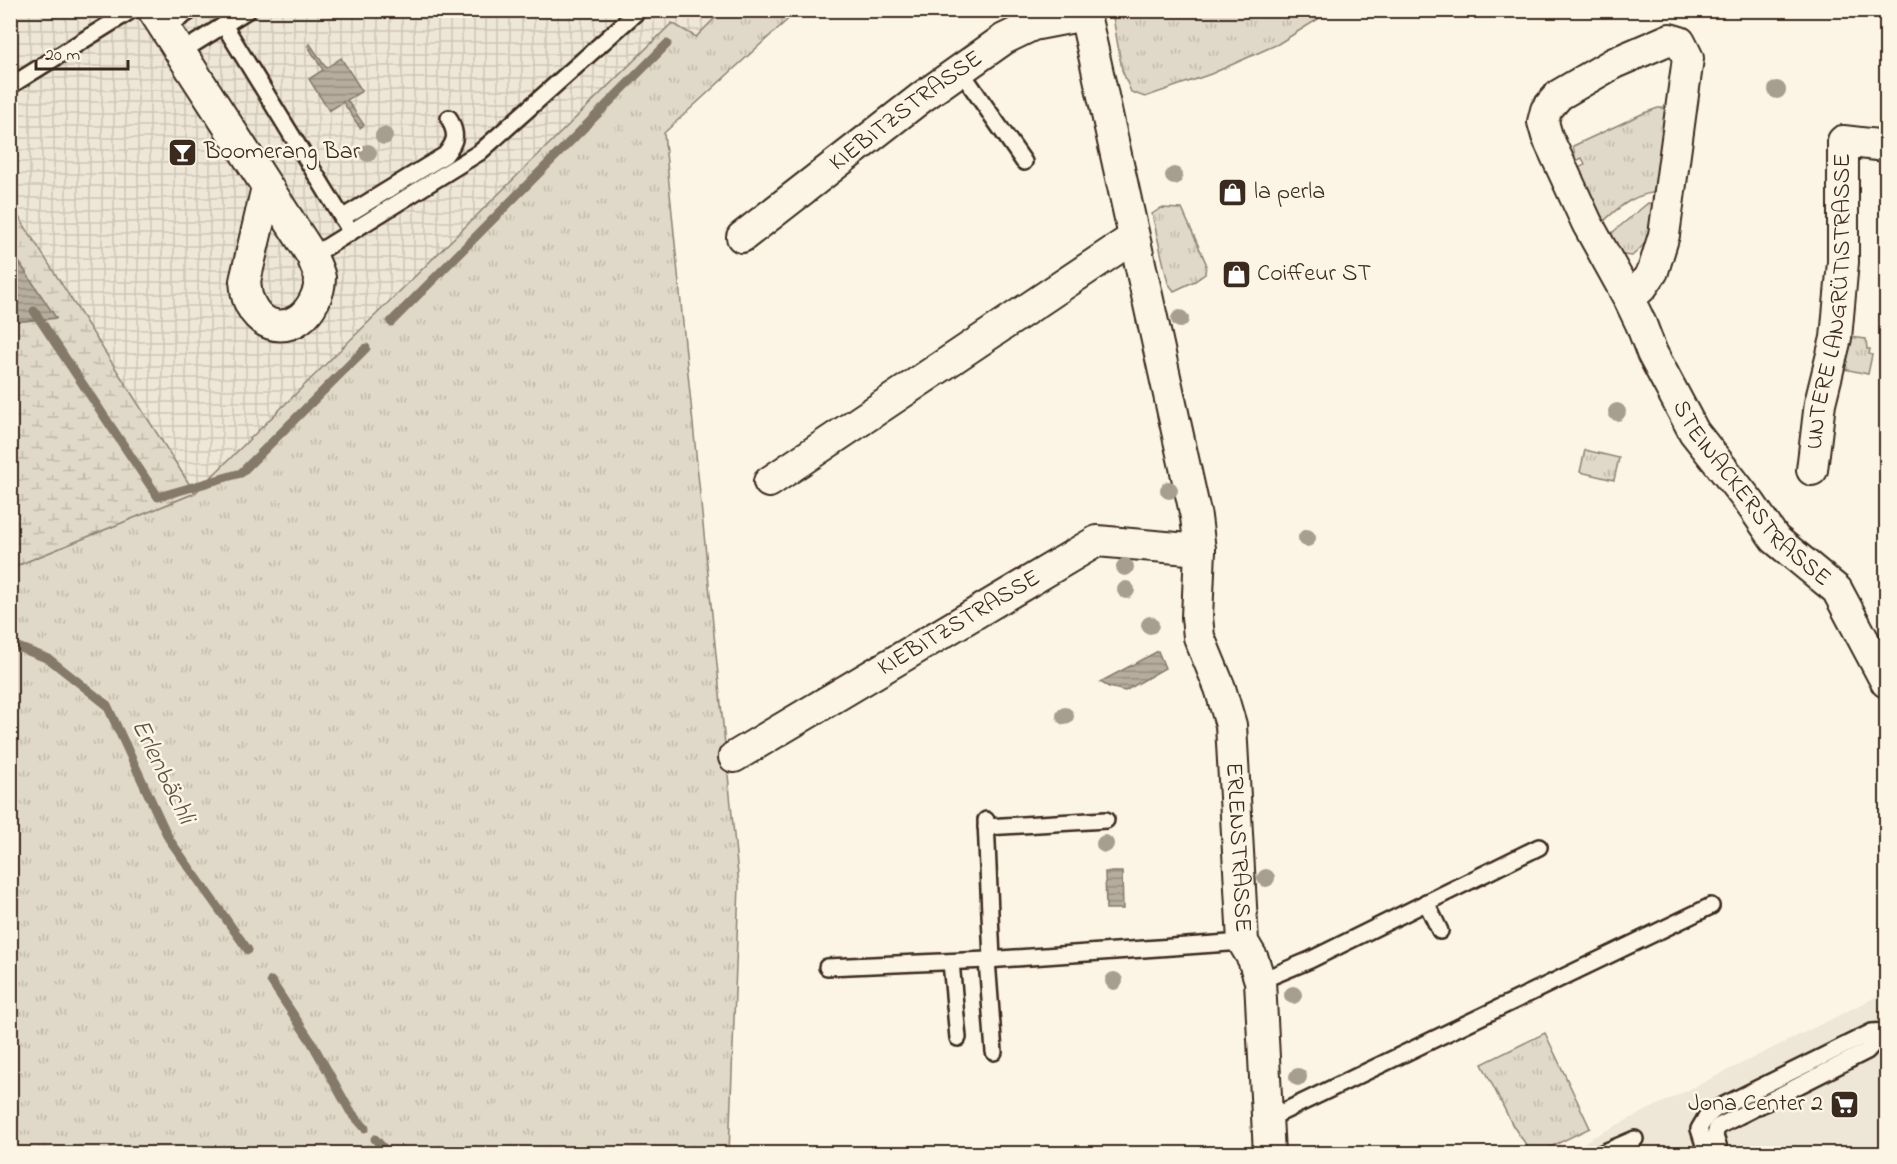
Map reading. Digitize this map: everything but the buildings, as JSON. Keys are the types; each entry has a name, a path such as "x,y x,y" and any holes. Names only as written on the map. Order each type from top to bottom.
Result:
{"street":[{"name":"KIEBITZSTRASSE","path":"742,237 1004,39 1033,25 1085,13 1196,517 1200,550 1197,617"},
{"path":"158,19 312,256 320,278 317,295 310,309 291,325 279,326 262,320 250,305 247,296 245,281 267,187"},
{"name":"STEINACKERSTRASSE","path":"1629,299 1642,287 1653,271 1664,235 1688,58 1680,42 1670,39 1614,63 1559,95 1546,110 1543,122 1547,136 1587,223 1629,299 1652,353 1694,432 1750,502 1775,539 1837,590 1887,682"},
{"name":"UNTERE LANGRÜTISTRASSE","path":"1812,470 1820,403 1836,338 1843,262 1843,141 1887,146"},
{"path":"769,482 1133,238"},
{"name":"KIEBITZSTRASSE","path":"734,757 1097,541 1200,550"},
{"name":"ERLENSTRASSE","path":"1197,617 1198,637 1220,688 1231,725 1243,942 1253,959 1260,981 1269,1154"}],"lane":[{"path":"10,86 132,10"},
{"path":"158,19 192,10"},
{"path":"181,52 248,10"},
{"path":"312,256 480,152 639,10"},
{"path":"224,25 351,232"},
{"path":"960,70 1024,162"},
{"path":"342,218 445,155 453,144 455,132 449,118"},
{"path":"994,1052 986,823 1106,820"},
{"path":"1260,981 1310,960 1539,847"},
{"path":"1426,902 1440,931"},
{"path":"1268,1119 1711,906"},
{"path":"826,967 989,960 1243,942"},
{"path":"951,962 958,1038"},
{"path":"1712,1148 1699,1129 1706,1117 1716,1109 1872,1032 1886,1031"},
{"path":"1600,1154 1635,1139"}],"shaded area":[{"path":"11,11 722,11 696,37 672,24 195,493 11,203"},
{"path":"310,44 326,68 341,58 362,91 347,100 364,125 360,128 343,102 329,111 309,79 323,70 308,46"},
{"path":"11,250 56,318 11,322"},
{"path":"1158,651 1165,668 1125,691 1100,682"},
{"path":"1105,872 1122,872 1123,909 1106,909"},
{"path":"1886,992 1886,1153 1566,1154 1593,1137"}],"green space":[{"path":"1112,10 1331,11 1278,44 1211,74 1145,97 1131,92 1122,70"},
{"path":"722,11 797,11 664,133 739,885 729,1153 11,1154 11,568 195,493 672,23 696,37"},
{"path":"1658,108 1675,108 1666,192 1647,194 1630,200 1601,224 1576,170 1585,164 1582,158 1576,161 1573,146"},
{"path":"10,203 195,493 11,568 11,322 56,318 11,250"},
{"path":"1648,203 1663,203 1656,226 1649,239 1632,256 1623,255 1608,236"},
{"path":"1161,208 1182,209 1206,263 1205,274 1174,291 1168,283 1152,214"},
{"path":"1850,337 1866,339 1867,349 1870,349 1869,354 1872,355 1868,374 1844,369"},
{"path":"1585,450 1619,458 1614,480 1580,472"},
{"path":"1545,1033 1590,1128 1538,1153 1532,1153 1513,1126 1482,1064"}],"waterway":[{"path":"391,322 667,44"},
{"path":"34,311 158,497 241,473 366,348"},
{"name":"Erlenbächli","path":"10,644 49,659 107,705 169,839 248,950"},
{"name":"Erlenbächli","path":"271,981 312,1043 350,1111 365,1128"},
{"name":"Erlenbächli","path":"375,1139 389,1154"}],"place":[{"name":"Boomerang Bar","path":"183,152"},
{"name":"la perla","path":"1233,192"},
{"name":"Coiffeur ST","path":"1236,274"},
{"name":"Jona Center 2","path":"1844,1104"}]}
